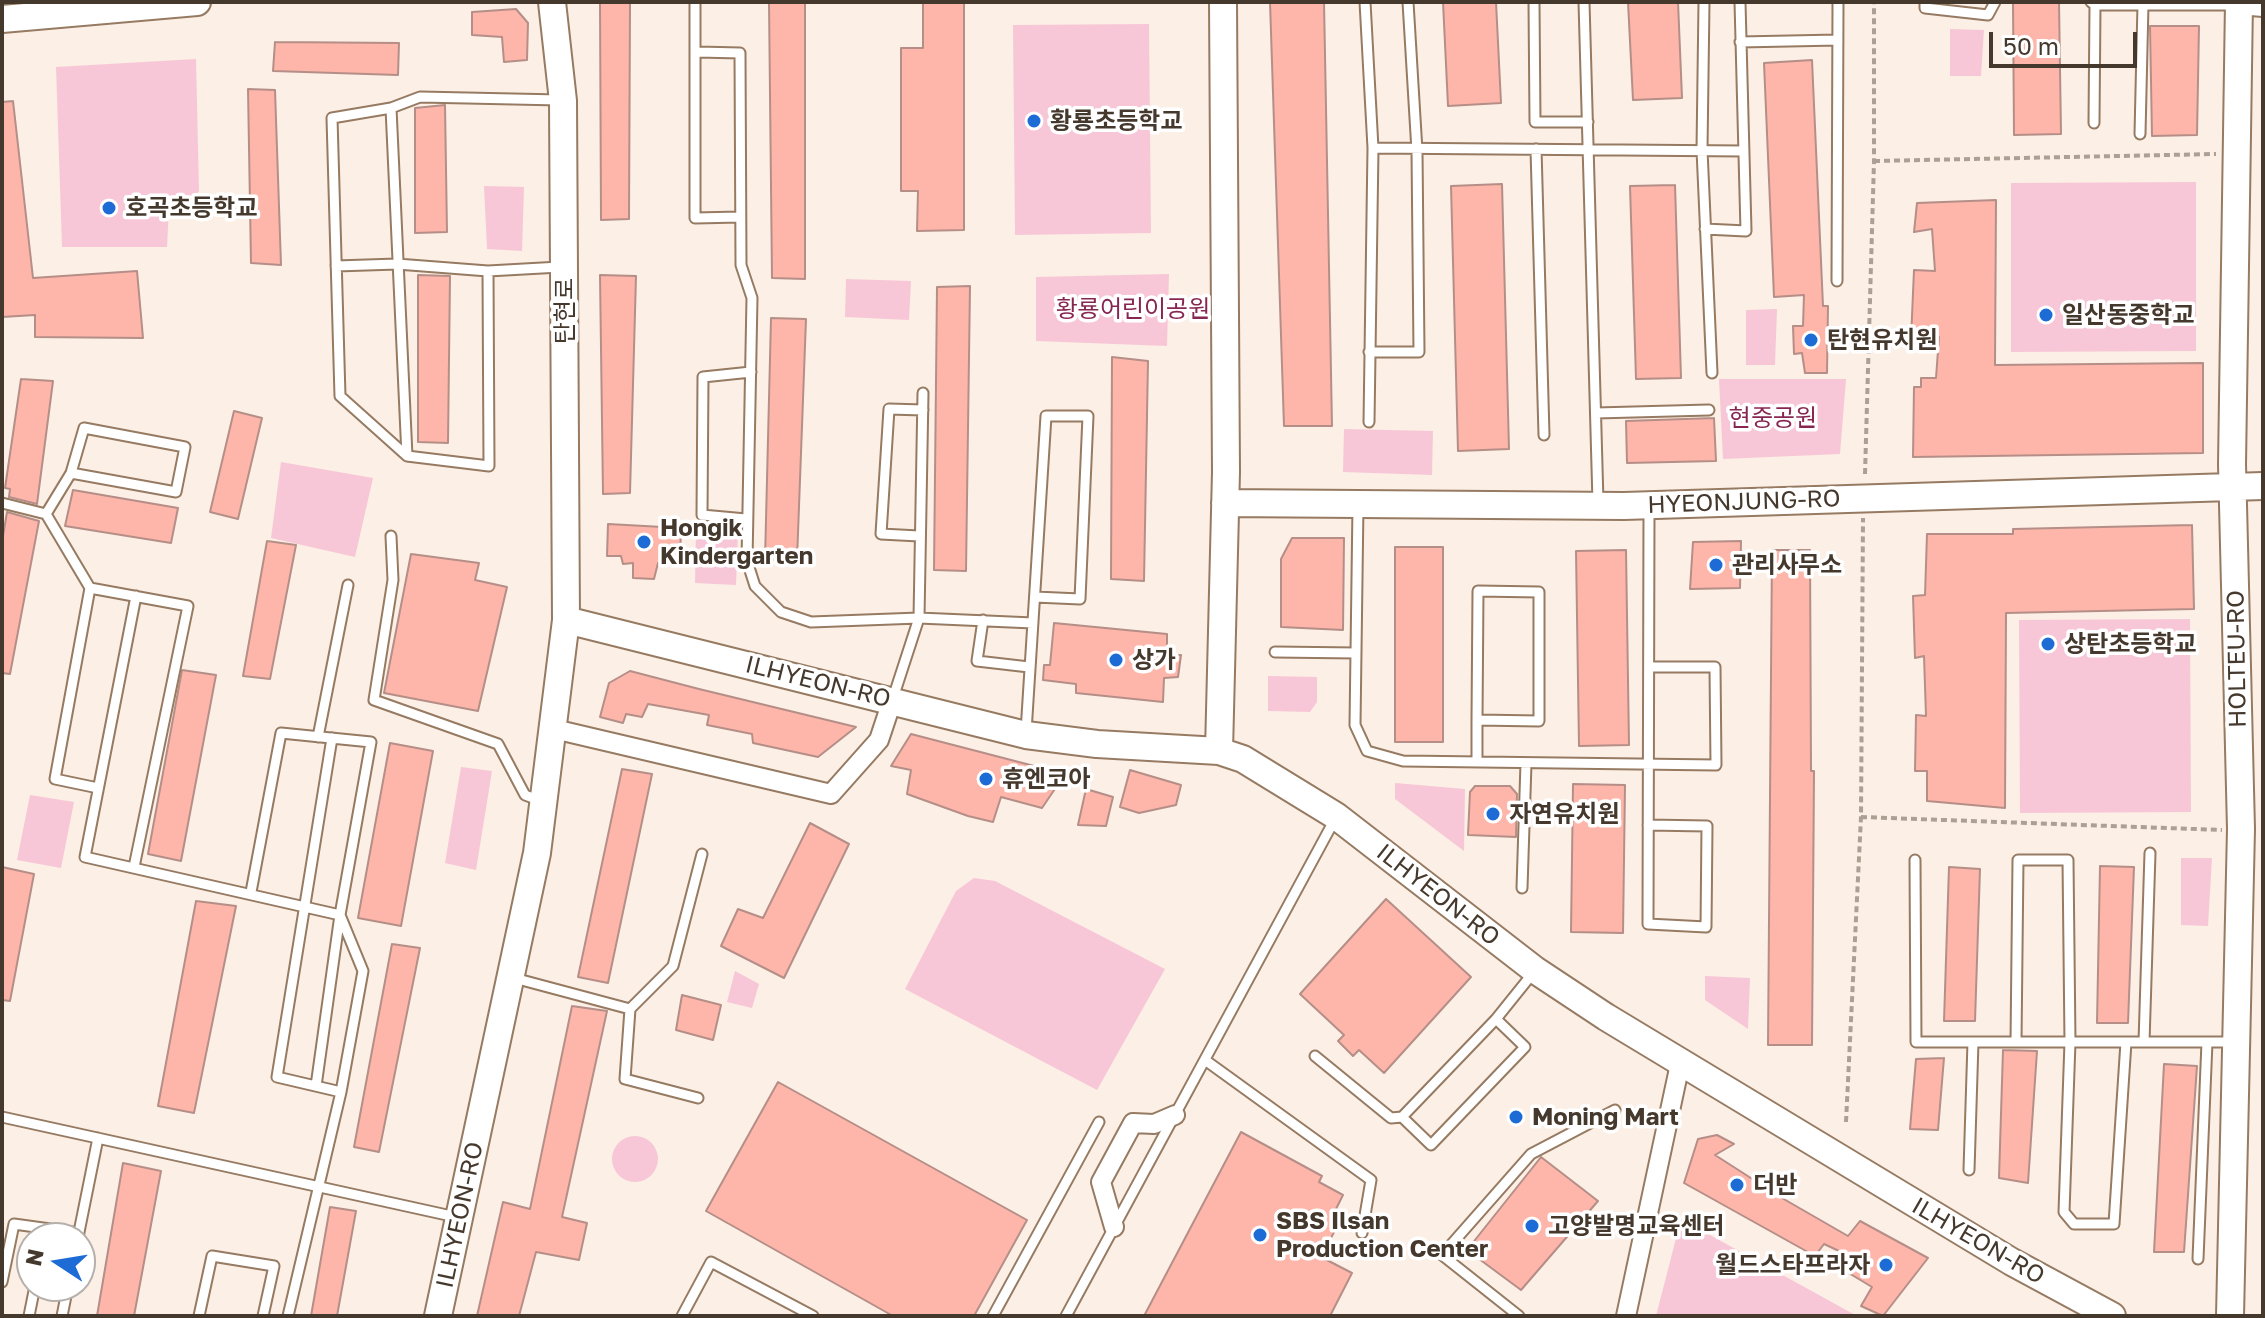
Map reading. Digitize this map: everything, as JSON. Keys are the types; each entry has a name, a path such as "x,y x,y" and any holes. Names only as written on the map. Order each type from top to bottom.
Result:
{"main road":[{"path":"2,19 196,2"},
{"name":"탄현로","path":"552,2 563,101 566,620"},
{"path":"1219,751 1225,503 1223,2"},
{"name":"HOLTEU-RO","path":"2230,1316 2241,829 2233,486 2247,5"},
{"name":"HYEONJUNG-RO","path":"1225,503 1599,506 2263,486"},
{"name":"ILHYEON-RO","path":"438,1316 544,803 566,620 1026,735 1097,744 1219,751 1253,765 1336,816 1535,970 1680,1064 2012,1262 2112,1316"}],"street":[{"path":"554,729 831,794 879,740 892,701"},
{"path":"1626,1316 1680,1064"},
{"path":"1114,1227 1101,1182 1133,1123 1154,1124 1175,1115"}],"lane":[{"path":"695,2 698,52 695,218 740,217"},
{"path":"1365,2 1373,148 1369,422"},
{"path":"1369,352 1419,352 1417,151 1408,2"},
{"path":"1534,2 1535,122 1588,122"},
{"path":"1584,2 1599,506"},
{"path":"1704,2 1702,150 1712,373"},
{"path":"1705,229 1746,231 1740,2"},
{"path":"1837,281 1838,2"},
{"path":"1925,2 1925,8 1988,15 1995,2"},
{"path":"2094,123 2093,4 2247,5"},
{"path":"2140,134 2143,4"},
{"path":"1740,42 1838,40"},
{"path":"698,52 740,53 741,265 752,298 747,561 755,586 781,612 811,622 919,618 1033,623"},
{"path":"488,271 489,466 407,456 340,396 332,118 391,108 420,97 563,101"},
{"path":"391,108 407,456"},
{"path":"1373,148 1417,151 1744,151"},
{"path":"1536,149 1544,435"},
{"path":"336,266 397,264 488,271 565,266"},
{"path":"746,519 702,515 703,377 751,372"},
{"path":"892,701 919,618 923,393"},
{"path":"919,536 881,534 889,409 923,410"},
{"path":"1596,413 1709,410"},
{"path":"1026,735 1046,416 1088,416 1080,599 1035,597"},
{"path":"46,514 71,473 84,428 185,447 176,492 71,473"},
{"path":"2,503 46,514 90,588 55,779 98,788"},
{"path":"1648,825 1707,826 1706,927 1648,924 1648,825 1650,503"},
{"path":"1358,505 1355,725 1367,751 1403,761 1716,765 1715,667 1649,667"},
{"path":"391,536 393,580 374,700 498,744 525,795 544,803"},
{"path":"318,737 348,585"},
{"path":"90,588 188,606 134,867"},
{"path":"1477,720 1539,721 1539,592 1478,591 1477,720 1477,762"},
{"path":"136,596 85,857 251,892 340,915"},
{"path":"983,620 977,661 1029,667"},
{"path":"1275,652 1356,653"},
{"path":"251,892 281,733 371,742 340,915 316,1086"},
{"path":"332,738 277,1077 341,1092"},
{"path":"1522,888 1526,763"},
{"path":"1066,1316 1336,816"},
{"path":"2144,1042 2150,853"},
{"path":"698,1098 625,1079 630,1009 673,966 702,854"},
{"path":"1915,860 1916,1042 2238,1042"},
{"path":"2016,1042 2018,860 2068,860 2070,1042 2064,1212 2074,1224 2114,1224 2126,1042"},
{"path":"288,1316 341,1092 363,971 340,915"},
{"path":"1315,1056 1391,1118 1402,1117 1496,1019 1535,970"},
{"path":"510,977 630,1009"},
{"path":"1402,1117 1431,1145 1525,1047 1496,1019"},
{"path":"1969,1170 1973,1042"},
{"path":"2198,1259 2207,1042"},
{"path":"1205,1060 1371,1180 1362,1233"},
{"path":"1519,1316 1442,1255 1531,1154 1615,1110"},
{"path":"2,1117 459,1218"},
{"path":"993,1316 1099,1122"},
{"path":"82,1222 98,1138"},
{"path":"2,1282 16,1225"},
{"path":"199,1316 212,1256 274,1266 263,1316"},
{"path":"682,1316 711,1262 813,1316"}],"path":[{"path":"1865,474 1874,161 1874,2"},
{"path":"1874,161 2222,153"},
{"path":"1846,1122 1861,817 1863,516"},
{"path":"1861,817 2228,830"}],"green space":[{"path":"1149,24 1151,233 1015,235 1013,25"},
{"path":"1950,29 1984,30 1981,76 1950,76"},
{"path":"196,59 199,192 169,208 167,247 62,247 56,67"},
{"path":"2196,182 2196,351 2011,352 2011,183"},
{"path":"484,186 524,187 522,251 487,249"},
{"name":"황룡어린이공원","path":"1169,274 1167,346 1036,341 1036,277"},
{"path":"846,279 911,281 909,320 845,317"},
{"path":"1777,309 1775,365 1746,365 1746,310"},
{"name":"현중공원","path":"1719,379 1846,379 1840,454 1723,459"},
{"path":"1344,429 1433,431 1432,475 1343,472"},
{"path":"281,462 373,478 355,557 271,538"},
{"path":"696,528 738,531 736,585 695,583"},
{"path":"2190,619 2191,812 2020,813 2019,620"},
{"path":"1268,676 1317,677 1317,702 1310,712 1268,711"},
{"path":"461,767 492,771 476,870 445,863"},
{"path":"1395,783 1465,789 1464,851 1395,799"},
{"path":"30,795 74,802 61,868 17,860"},
{"path":"2181,858 2212,858 2208,926 2181,925"},
{"path":"974,878 995,881 1165,969 1097,1090 905,989 956,891"},
{"path":"735,971 759,984 752,1008 727,1002"},
{"path":"1705,976 1750,978 1748,1029 1705,1000"},
{"path":"635,1136 651,1143 658,1159 651,1175 635,1182 619,1175 612,1159 619,1143"},
{"path":"1681,1219 1857,1316 1656,1316"}],"building":[{"path":"600,2 630,2 629,219 601,220"},
{"path":"769,2 805,2 805,279 772,278"},
{"path":"923,2 964,2 964,230 917,231 918,191 901,191 901,48 923,48"},
{"path":"1270,2 1324,2 1332,426 1284,426"},
{"path":"1443,2 1496,2 1501,103 1448,106"},
{"path":"1628,2 1678,2 1682,98 1633,100"},
{"path":"2013,2 2059,2 2061,134 2014,135"},
{"path":"516,9 528,23 527,60 504,62 502,37 472,35 472,12"},
{"path":"2150,26 2199,26 2197,135 2152,136"},
{"path":"275,42 399,43 398,75 273,71"},
{"path":"1812,60 1823,306 1828,306 1827,373 1805,373 1802,353 1794,354 1793,326 1803,326 1804,295 1774,297 1764,63"},
{"path":"248,89 275,90 281,265 251,263"},
{"path":"13,101 33,278 137,271 143,338 35,337 35,315 2,317 2,102"},
{"path":"445,105 447,232 415,233 415,108"},
{"path":"1502,184 1509,449 1458,451 1451,186"},
{"path":"1675,185 1681,378 1636,379 1630,186"},
{"path":"1996,200 1995,365 2203,363 2203,453 1913,457 1914,387 1921,387 1921,378 1936,378 1939,337 1911,339 1914,270 1935,271 1932,229 1914,232 1917,203"},
{"path":"418,275 450,276 448,443 418,442"},
{"path":"600,275 636,276 630,493 603,494"},
{"path":"970,286 966,571 934,570 937,287"},
{"path":"771,318 806,319 797,560 765,560"},
{"path":"1112,357 1148,361 1144,581 1111,579"},
{"path":"21,379 53,381 37,504 9,497 10,489 5,488"},
{"path":"234,411 262,418 238,519 210,512"},
{"path":"1714,418 1716,461 1627,463 1626,421"},
{"path":"73,490 178,508 171,543 65,526"},
{"path":"7,512 39,521 10,674 2,673 2,542"},
{"name":"Hongik Kindergarten","path":"608,524 681,528 680,563 658,563 654,579 633,578 633,563 623,564 621,556 607,556"},
{"path":"2192,525 2194,609 2006,613 2005,808 1927,801 1927,771 1915,771 1916,715 1926,716 1924,656 1915,658 1913,596 1925,595 1927,534 2013,534 2013,529"},
{"path":"1292,538 1344,538 1343,630 1281,627 1281,559"},
{"path":"267,541 296,545 270,679 243,676"},
{"name":"관리사무소","path":"1741,541 1740,588 1690,589 1693,542"},
{"path":"1395,547 1443,547 1443,742 1395,742"},
{"path":"1626,550 1629,745 1579,746 1576,551"},
{"path":"1772,550 1810,550 1811,771 1814,771 1812,1045 1768,1045"},
{"path":"411,554 479,563 475,580 507,587 478,711 384,693"},
{"name":"상가","path":"1054,623 1167,634 1167,655 1181,655 1178,677 1164,678 1163,702 1076,693 1076,684 1043,680 1044,665 1050,665"},
{"path":"182,670 216,675 181,861 148,854"},
{"path":"630,671 856,727 818,757 753,743 752,734 707,725 709,715 648,704 642,717 626,714 623,723 600,717 609,683"},
{"name":"휴엔코아","path":"911,734 1065,774 1042,808 1001,797 993,822 968,816 907,794 911,770 891,766"},
{"path":"390,743 433,751 401,926 358,918"},
{"path":"622,769 652,774 608,983 578,977"},
{"path":"1130,770 1181,785 1176,805 1139,813 1120,807"},
{"path":"1573,784 1625,785 1623,933 1571,932"},
{"name":"자연유치원","path":"1475,786 1510,786 1517,794 1516,837 1468,835 1470,792"},
{"path":"1086,789 1113,797 1106,826 1078,825"},
{"path":"810,823 849,844 784,978 721,946 738,909 763,918"},
{"path":"2100,866 2134,867 2128,1023 2097,1023"},
{"path":"2,867 34,874 10,1001 2,1000"},
{"path":"1949,867 1980,869 1975,1021 1944,1021"},
{"path":"1386,899 1471,977 1384,1073 1359,1050 1353,1056 1338,1041 1344,1035 1300,994"},
{"path":"196,901 236,906 194,1113 158,1106"},
{"path":"392,944 420,948 379,1152 354,1147"},
{"path":"682,995 721,1005 713,1040 676,1030"},
{"path":"572,1006 607,1011 562,1217 587,1223 579,1260 536,1252 519,1316 477,1316 503,1202 530,1209"},
{"path":"2003,1050 2037,1051 2028,1183 1999,1178"},
{"path":"1944,1058 1938,1130 1910,1129 1916,1059"},
{"path":"2164,1064 2197,1066 2184,1252 2154,1252"},
{"path":"778,1082 1027,1220 974,1316 893,1316 706,1211"},
{"name":"SBS Ilsan Production Center","path":"1241,1132 1322,1176 1319,1182 1343,1195 1336,1209 1344,1213 1321,1257 1352,1273 1330,1316 1144,1316"},
{"path":"1717,1135 1734,1144 1715,1155 1782,1198 1848,1236 1860,1221 1928,1258 1883,1316 1861,1306 1872,1287 1847,1272 1854,1258 1824,1244 1815,1256 1684,1183 1698,1139"},
{"name":"고양발명교육센터","path":"1541,1157 1598,1201 1521,1290 1467,1250"},
{"path":"123,1163 161,1171 134,1316 97,1316"},
{"path":"330,1207 356,1211 337,1316 311,1316"}],"place":[{"name":"황룡초등학교","path":"1034,121"},
{"name":"호곡초등학교","path":"109,208"},
{"name":"일산동중학교","path":"2046,315"},
{"name":"탄현유치원","path":"1811,340"},
{"name":"Hongik Kindergarten","path":"644,542"},
{"name":"관리사무소","path":"1716,565"},
{"name":"상탄초등학교","path":"2048,644"},
{"name":"상가","path":"1116,660"},
{"name":"휴엔코아","path":"986,779"},
{"name":"자연유치원","path":"1493,814"},
{"name":"Moning Mart","path":"1516,1117"},
{"name":"더반","path":"1737,1185"},
{"name":"고양발명교육센터","path":"1532,1226"},
{"name":"SBS Ilsan Production Center","path":"1260,1235"},
{"name":"월드스타프라자","path":"1886,1265"}]}
